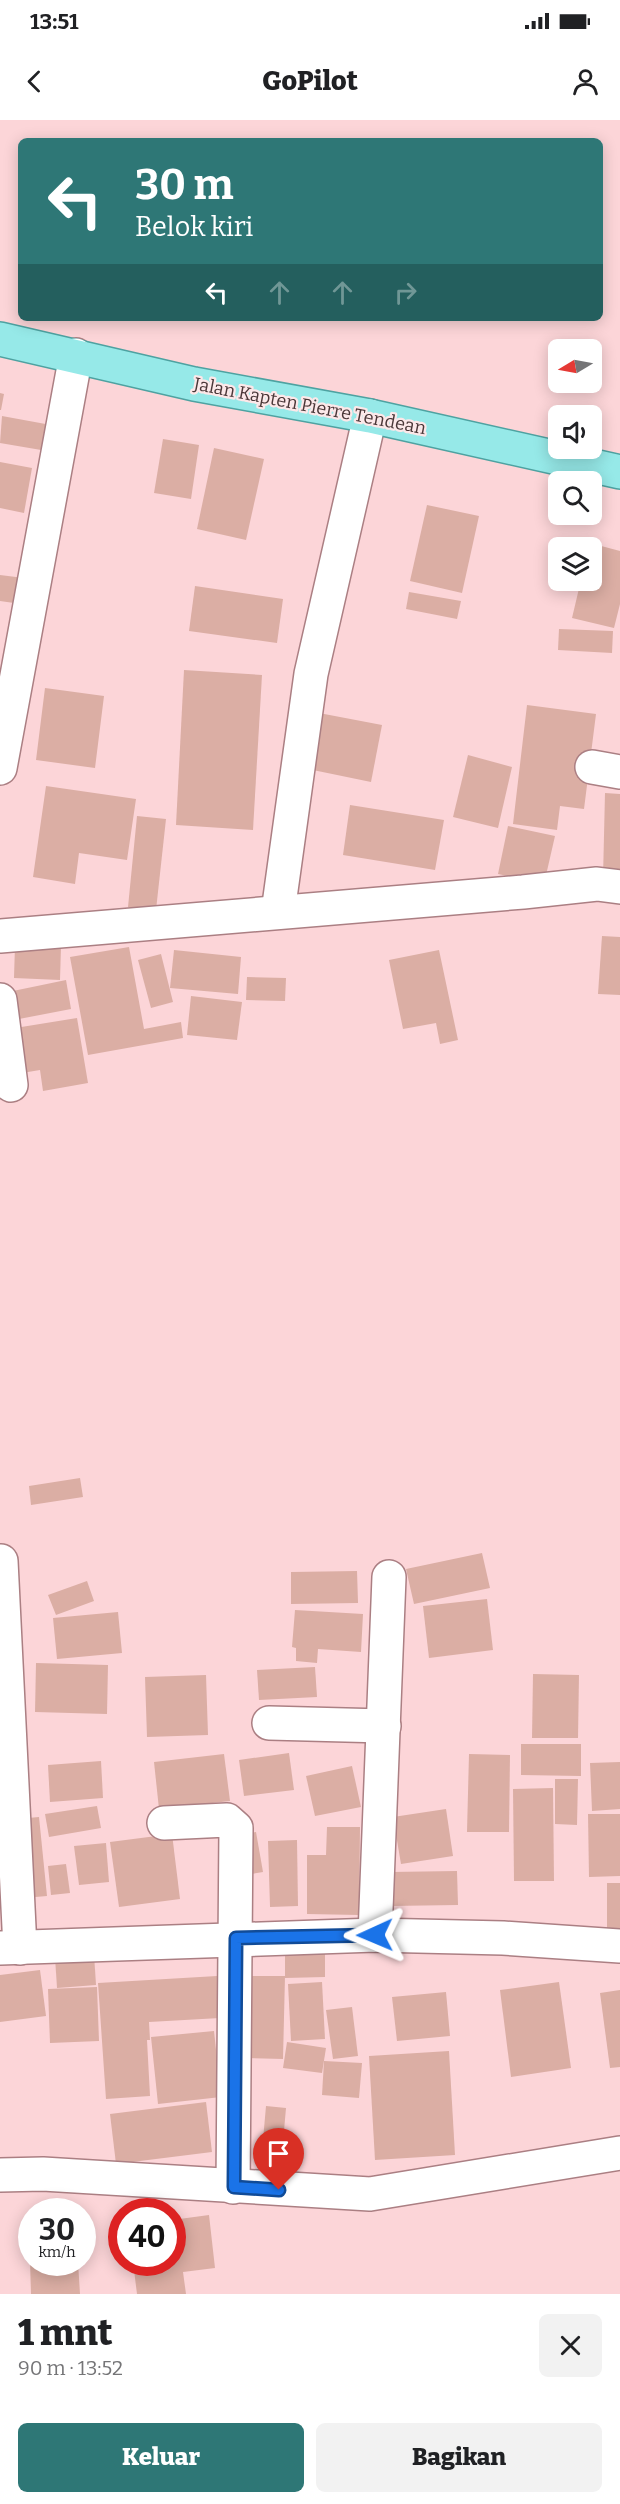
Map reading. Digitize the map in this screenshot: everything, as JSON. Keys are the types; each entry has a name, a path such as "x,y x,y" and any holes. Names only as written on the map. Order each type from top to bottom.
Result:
{"main road":[{"name":"Jalan Kapten Pierre Tendean","path":"0,339 194,384 370,416 620,472"}],"street":[{"path":"0,768 76,355"},
{"path":"278,912 311,674 370,416"},
{"path":"0,936 597,884 620,887"},
{"path":"0,1000 11,1085"},
{"path":"1,1561 10,1948 236,1938 375,1935 503,1938 620,1946"},
{"path":"375,1935 389,1577"},
{"path":"269,1723 384,1726"},
{"path":"164,1823 227,1820 236,1828 234,2187"},
{"path":"0,2175 43,2174 370,2194 620,2153"}],"building":[{"path":"0,393 4,394 1,410 0,410"},
{"path":"2,416 51,425 47,451 0,443"},
{"path":"163,439 199,445 191,499 154,493"},
{"path":"214,448 264,459 246,540 197,529"},
{"path":"0,462 32,468 24,513 0,508"},
{"path":"427,505 479,516 462,593 410,581"},
{"path":"602,546 620,551 620,604 614,628 572,618 578,591 602,591"},
{"path":"0,575 24,578 21,604 0,601"},
{"path":"195,586 283,599 277,643 189,631"},
{"path":"409,592 461,601 457,619 406,609"},
{"path":"559,629 613,631 612,653 558,650"},
{"path":"184,670 262,675 253,830 176,825"},
{"path":"45,688 104,696 95,768 36,760"},
{"path":"527,705 596,714 584,809 560,806 557,830 513,824"},
{"path":"319,713 382,725 371,782 308,769"},
{"path":"468,755 512,767 498,828 453,817"},
{"path":"46,786 136,799 127,860 79,853 75,884 33,877"},
{"path":"605,793 620,794 620,878 603,878"},
{"path":"350,805 444,820 435,870 343,855"},
{"path":"137,816 166,819 156,910 128,907"},
{"path":"508,826 555,836 544,884 498,874"},
{"path":"602,936 620,937 620,995 598,994"},
{"path":"15,945 61,946 60,980 14,978"},
{"path":"129,947 144,1029 181,1022 183,1038 88,1055 70,957"},
{"path":"174,950 241,957 238,994 170,988"},
{"path":"439,950 458,1040 440,1044 436,1023 403,1029 389,960"},
{"path":"161,954 173,1002 151,1008 138,960"},
{"path":"247,977 286,978 285,1001 246,1000"},
{"path":"66,980 71,1009 19,1019 13,991"},
{"path":"191,996 242,1002 237,1040 187,1035"},
{"path":"77,1018 88,1083 43,1091 40,1070 16,1074 9,1029"},
{"path":"80,1478 83,1497 31,1505 29,1486"},
{"path":"482,1553 490,1588 414,1604 406,1569"},
{"path":"357,1571 358,1603 291,1604 291,1572"},
{"path":"87,1581 94,1601 56,1615 48,1595"},
{"path":"487,1599 493,1650 429,1658 423,1606"},
{"path":"295,1610 363,1614 361,1652 318,1649 317,1663 296,1661 296,1648 292,1647"},
{"path":"118,1612 122,1653 57,1659 53,1618"},
{"path":"36,1663 108,1665 107,1714 35,1712"},
{"path":"315,1667 317,1697 259,1700 257,1670"},
{"path":"533,1674 579,1675 578,1738 532,1738"},
{"path":"206,1675 208,1735 147,1737 145,1677"},
{"path":"521,1744 581,1744 581,1776 521,1775"},
{"path":"289,1753 294,1790 244,1796 239,1760"},
{"path":"224,1754 230,1801 159,1809 154,1762"},
{"path":"469,1754 510,1755 509,1832 467,1832"},
{"path":"101,1761 103,1798 50,1802 48,1765"},
{"path":"620,1762 620,1809 592,1811 590,1763"},
{"path":"352,1766 361,1807 315,1816 306,1776"},
{"path":"555,1779 578,1779 577,1825 555,1824"},
{"path":"553,1788 554,1881 514,1881 513,1789"},
{"path":"97,1806 101,1828 49,1837 45,1814"},
{"path":"446,1809 453,1856 401,1864 393,1817"},
{"path":"588,1814 620,1814 620,1876 589,1877"},
{"path":"39,1817 47,1896 24,1898 17,1819"},
{"path":"327,1827 360,1827 359,1915 307,1914 307,1855 326,1855"},
{"path":"256,1832 263,1872 245,1875 238,1835"},
{"path":"172,1834 180,1899 119,1907 110,1842"},
{"path":"297,1840 298,1906 270,1907 268,1841"},
{"path":"106,1843 109,1882 79,1885 74,1846"},
{"path":"66,1864 70,1893 51,1895 48,1866"},
{"path":"457,1871 458,1905 390,1906 390,1872"},
{"path":"607,1883 620,1883 620,1930 607,1929"},
{"path":"325,1950 325,1977 285,1978 285,1951"},
{"path":"94,1954 96,1985 57,1988 55,1957"},
{"path":"40,1970 46,2016 0,2022 0,1975"},
{"path":"217,1976 220,2018 149,2022 150,2040 147,2040 150,2096 106,2099 98,1983"},
{"path":"244,1976 285,1976 283,2059 245,2058"},
{"path":"322,1982 325,2039 291,2041 288,1984"},
{"path":"559,1982 571,2068 511,2077 500,1990"},
{"path":"97,1987 99,2041 50,2043 48,1989"},
{"path":"620,1990 620,2067 610,2068 600,1993"},
{"path":"446,1992 450,2036 397,2041 392,1997"},
{"path":"352,2007 358,2056 333,2059 326,2010"},
{"path":"214,2031 221,2097 158,2104 151,2037"},
{"path":"287,2042 326,2048 322,2073 283,2068"},
{"path":"449,2051 455,2155 375,2160 369,2056"},
{"path":"324,2061 362,2063 359,2098 322,2095"},
{"path":"206,2102 212,2152 116,2164 110,2114"},
{"path":"266,2106 286,2108 283,2142 263,2140"},
{"path":"209,2215 215,2268 186,2272 186,2218"},
{"path":"30,2276 79,2276 80,2294 31,2294"},
{"path":"135,2276 184,2276 186,2294 137,2294"}],"route":[{"path":"279,2190 234,2187 236,1938 375,1935"}]}
